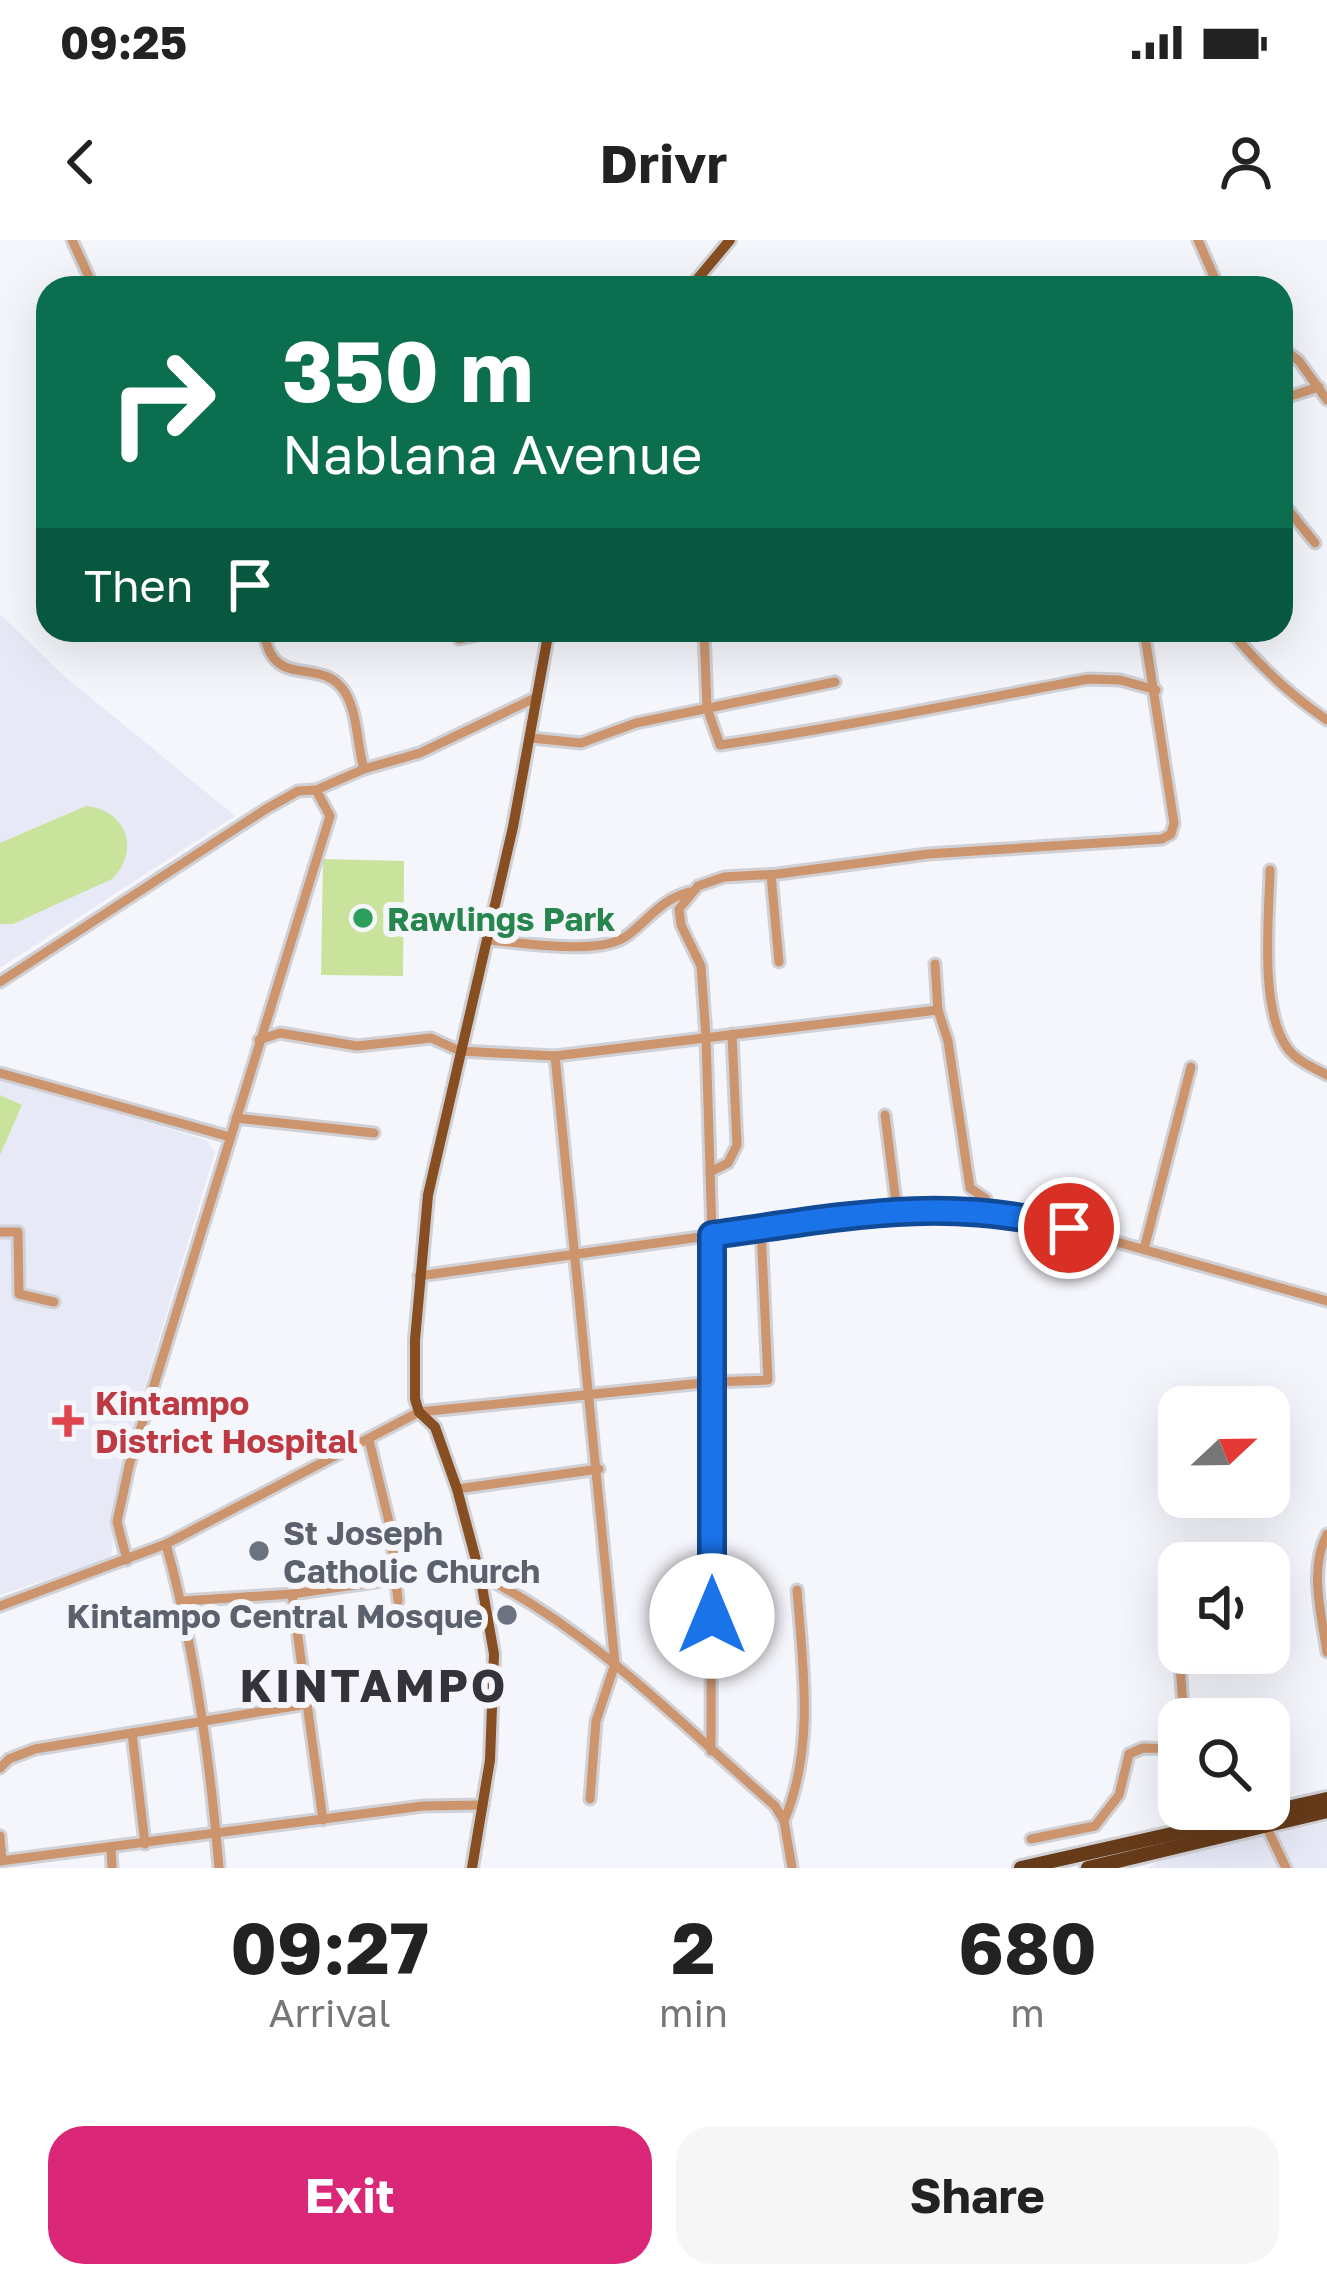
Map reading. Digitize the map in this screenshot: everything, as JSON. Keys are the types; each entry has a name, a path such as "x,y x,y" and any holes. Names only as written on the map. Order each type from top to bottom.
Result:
{"highway":[{"path":"1290,1807 1327,1799"},
{"path":"1290,1820 1327,1811"},
{"path":"1096,1863 1191,1830"},
{"path":"1021,1868 1096,1863 1248,1830"}],"main road":[{"path":"700,276 730,240"},
{"path":"472,1868 490,1760 494,1654 457,1489 435,1427 419,1412 413,1386 419,1276 428,1196 531,738 547,642"}],"street":[{"path":"72,240 88,276"},
{"path":"1198,240 1214,276"},
{"path":"1293,356 1327,400"},
{"path":"1293,395 1319,387"},
{"path":"1293,516 1316,543"},
{"path":"265,642 286,670 328,677 345,691 364,769"},
{"path":"704,642 707,708 719,745 806,734 883,715 1088,680 1120,680 1156,690"},
{"path":"487,940 605,945 628,935 664,901 711,879 928,854 1162,839 1171,834 1174,823 1146,642"},
{"path":"1240,642 1292,697 1327,720"},
{"path":"531,738 581,743 636,723 835,682"},
{"path":"0,982 298,791 316,790 364,769 420,753 537,698"},
{"path":"127,1560 117,1522 129,1466 330,816 316,790"},
{"path":"1270,870 1269,970 1277,1026 1288,1050 1327,1075"},
{"path":"771,874 779,962"},
{"path":"689,892 679,917 701,966 712,1235 711,1750"},
{"path":"935,964 938,1010 948,1041 970,1188 983,1196 988,1211"},
{"path":"259,1040 280,1034 358,1046 431,1038 460,1051 555,1055 938,1010"},
{"path":"710,1172 728,1163 736,1145 732,1034"},
{"path":"555,1055 615,1664 596,1721 590,1799"},
{"path":"1144,1249 1191,1067"},
{"path":"0,1073 230,1137"},
{"path":"885,1115 897,1210"},
{"path":"236,1118 374,1133"},
{"path":"419,1276 897,1210 988,1211 1031,1218 1327,1301"},
{"path":"0,1606 166,1544 419,1412 768,1380 761,1228"},
{"path":"0,1232 18,1232 19,1294 54,1302"},
{"path":"369,1440 383,1491 398,1601"},
{"path":"457,1489 599,1469"},
{"path":"1327,1534 1317,1570 1327,1652"},
{"path":"166,1544 182,1601 202,1723 219,1868"},
{"path":"480,1576 517,1593 615,1664 775,1806 784,1821 792,1868"},
{"path":"182,1601 292,1594 395,1579"},
{"path":"784,1821 803,1756 804,1672 797,1590"},
{"path":"292,1594 323,1820"},
{"path":"0,1768 35,1749 307,1704"},
{"path":"132,1733 145,1844"},
{"path":"1031,1839 1095,1826 1119,1795 1129,1754 1158,1748"},
{"path":"0,1836 1,1861 423,1806 483,1805"},
{"path":"1268,1830 1286,1868"},
{"path":"111,1847 112,1868"}],"shaded area":[{"path":"0,614 63,675 235,816 0,968"},
{"path":"0,1078 206,1140 215,1152 122,1462 111,1558 0,1595"},
{"path":"1327,1822 1327,1868 1149,1868 1161,1859"}],"green space":[{"path":"86,806 111,815 125,833 126,856 121,868 112,879 13,924 0,924 0,843"},
{"name":"Rawlings Park","path":"323,859 404,861 403,976 321,975"},
{"path":"0,1095 22,1105 0,1155"}],"place":[{"name":"Rawlings Park","path":"363,918"},
{"name":"Kintampo District Hospital","path":"68,1421"},
{"name":"St Joseph Catholic Church","path":"259,1551"},
{"name":"Kintampo Central Mosque","path":"507,1615"}],"district":[{"name":"KINTAMPO","path":"374,1685"}],"route":[{"path":"712,1616 712,1235 897,1210 951,1208 1069,1228"}]}
